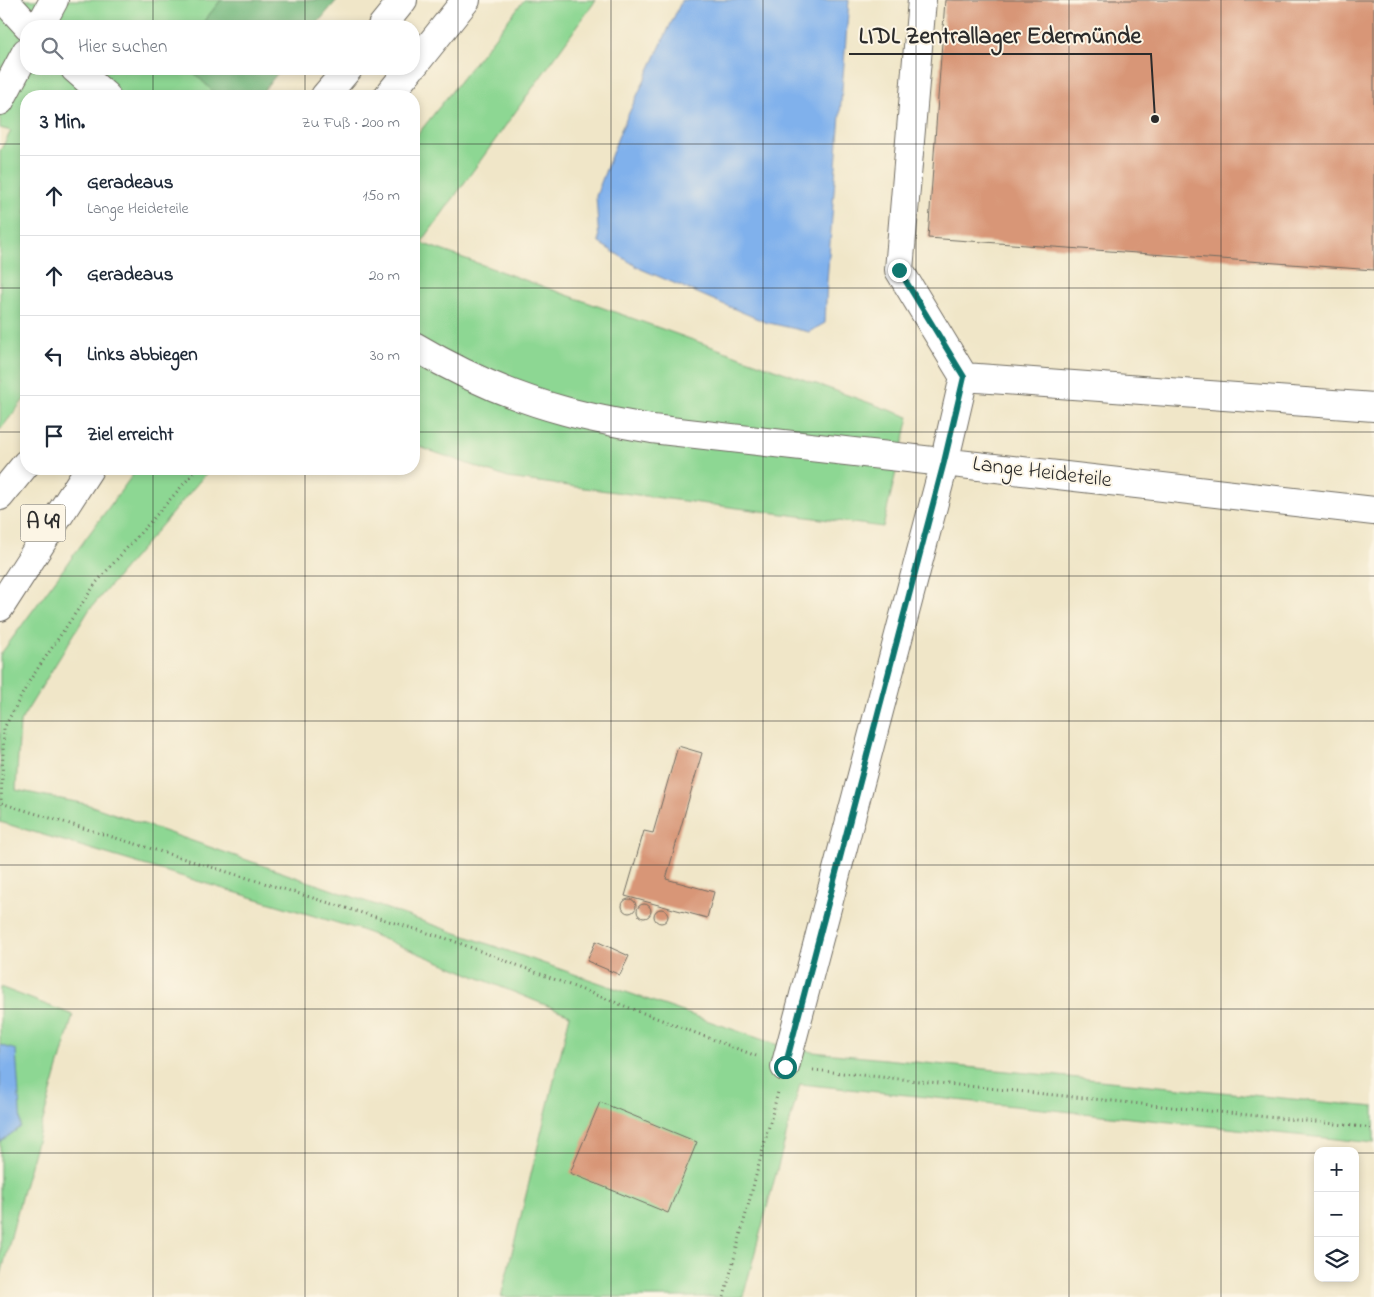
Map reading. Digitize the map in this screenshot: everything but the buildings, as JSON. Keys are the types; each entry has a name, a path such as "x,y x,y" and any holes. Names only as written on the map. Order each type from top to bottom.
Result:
{"main road":[{"path":"23,18 54,0"},
{"path":"387,20 403,0"},
{"path":"420,57 466,0"},
{"path":"420,349 473,377 523,398 565,411 608,421 652,429 944,462 964,377 899,270 922,0"},
{"path":"0,101 20,63"},
{"path":"81,75 99,90"},
{"path":"331,90 343,75"},
{"path":"393,90 405,75"},
{"path":"964,377 1374,407"},
{"name":"Lange Heideteile","path":"785,1067 944,462 1374,511"},
{"name":"A 49","path":"0,496 20,471"},
{"name":"A 49","path":"0,578 83,475"},
{"path":"0,607 84,475"}],"path":[{"path":"192,475 96,583 30,680 4,728 1,803 451,940 785,1067 1374,1128"},
{"path":"724,1297 785,1067"}],"green space":[{"path":"0,0 221,0 205,20 20,20 20,75 196,75 212,90 20,90 20,405 0,430 0,151 11,131 0,128"},
{"path":"221,0 337,0 320,20 205,20"},
{"path":"524,0 596,0 421,243 909,417 883,527 508,478 420,447 420,131"},
{"path":"196,75 276,75 264,90 212,90"},
{"path":"133,475 205,475 89,610 20,722 16,790 86,804 775,1044 813,1052 1374,1107 1374,1143 800,1084 743,1297 501,1297 570,1015 361,930 0,822 0,655"},
{"path":"0,987 73,1015 0,1279"}],"water":[{"path":"682,0 849,0 825,323 809,332 765,322 641,269 599,243 596,196 620,132"},
{"path":"0,1045 16,1050 21,1127 0,1142"}],"place":[{"name":"LIDL Zentrallager Edermünde","path":"1155,119"}],"route":[{"path":"785,1067 944,462 964,377 899,270"}]}
